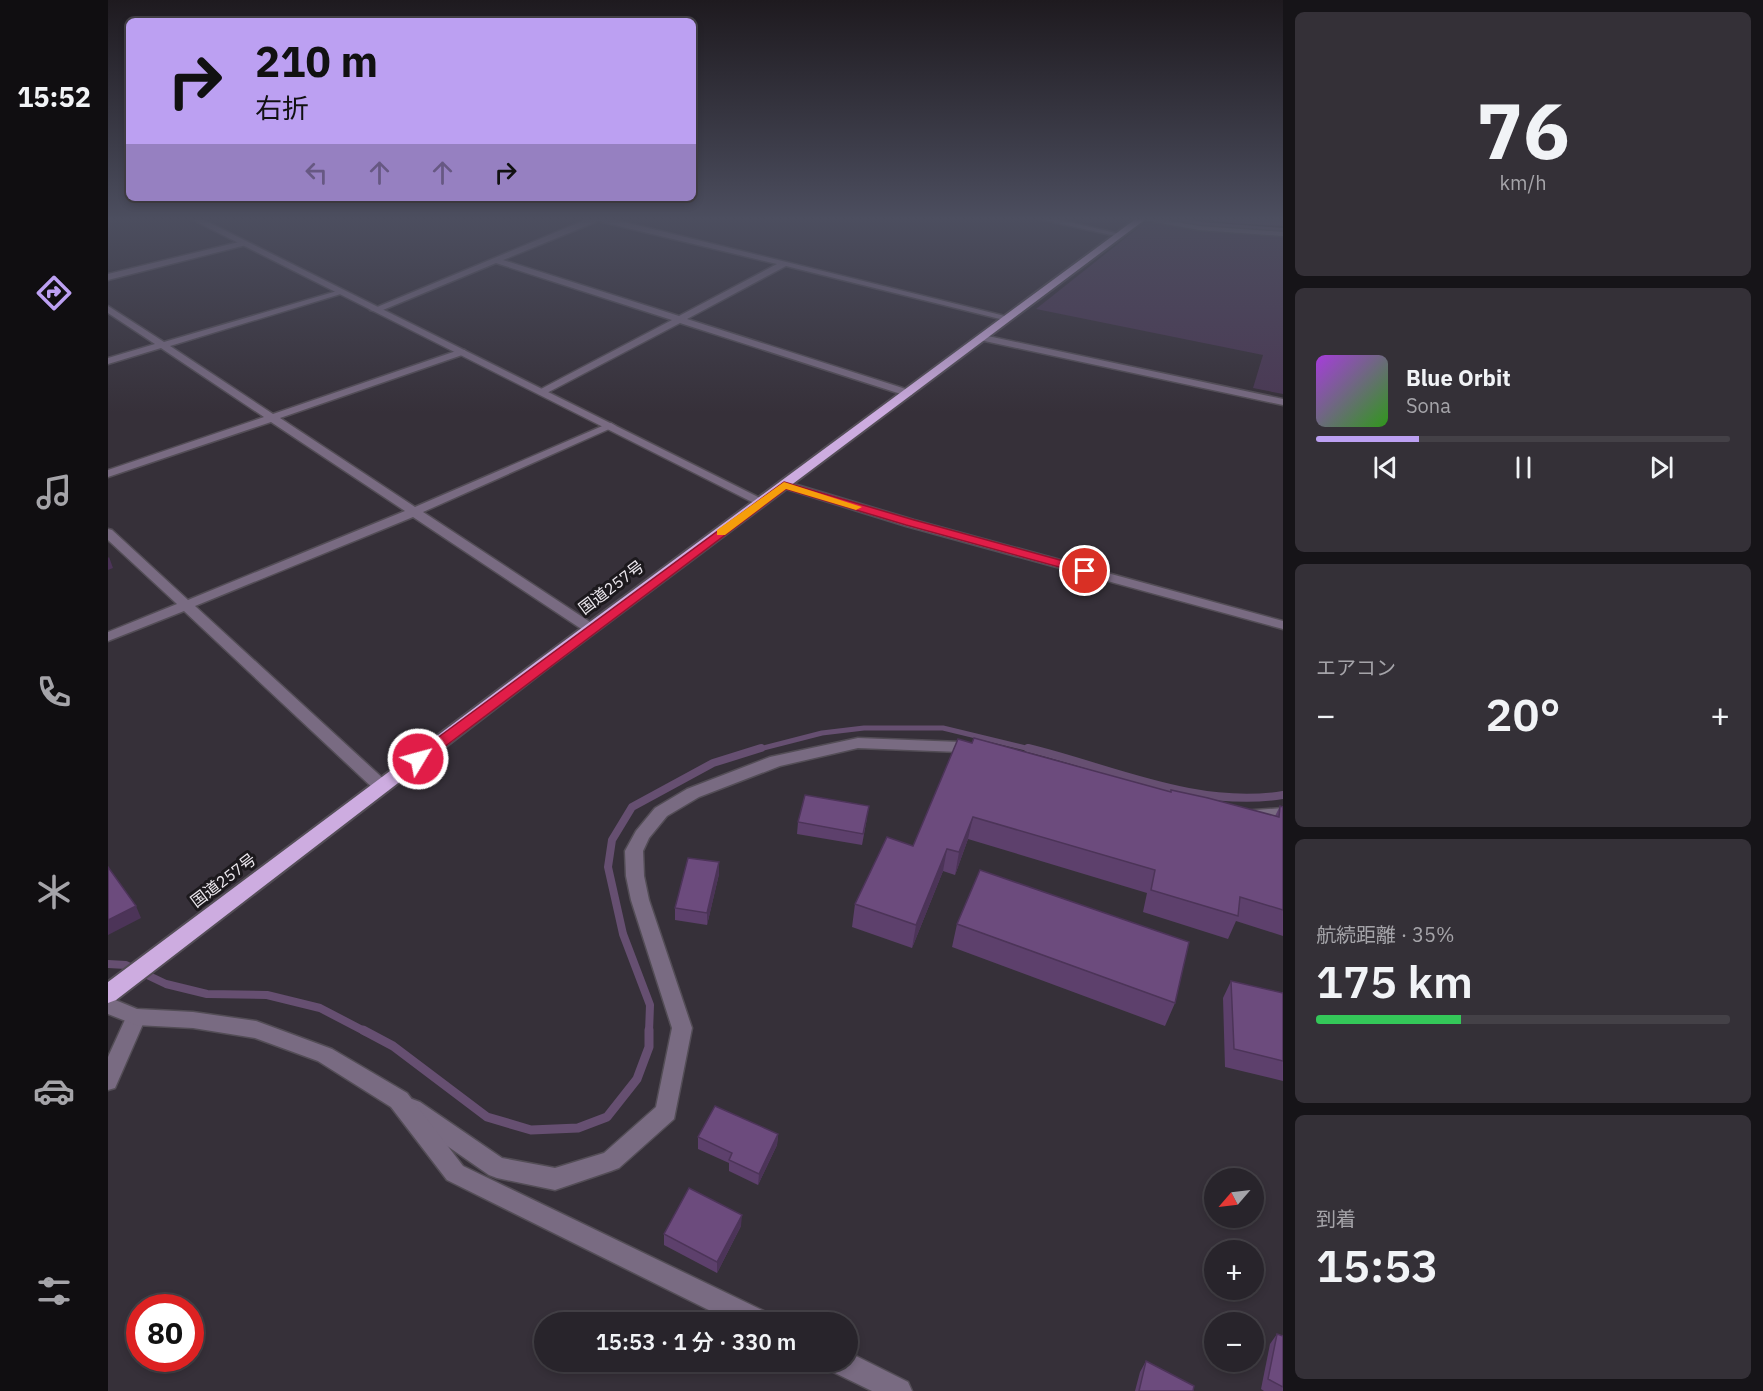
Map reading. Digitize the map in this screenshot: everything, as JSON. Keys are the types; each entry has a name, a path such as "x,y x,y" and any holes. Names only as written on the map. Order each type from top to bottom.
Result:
{"highway":[{"name":"国道257号","path":"110,996 147,964 591,629 1055,283"}],"street":[{"path":"320,283 762,502"},
{"path":"375,310 442,283"},
{"path":"565,283 908,393"},
{"path":"543,392 749,283"},
{"path":"866,283 1008,318"},
{"path":"108,361 340,293"},
{"path":"108,309 591,629"},
{"path":"983,338 1283,402"},
{"path":"108,474 462,352"},
{"path":"108,637 414,512 611,426"},
{"path":"784,485 910,523 1283,624"},
{"path":"108,533 382,787"},
{"path":"110,996 136,1017 193,1020 256,1030 325,1055 399,1100 497,1168 555,1179 611,1161 666,1112 682,1028 640,900 635,876 634,851 642,835 661,812 693,793 776,761 858,743 960,747 995,755"},
{"path":"1232,815 1283,814"},
{"path":"108,1081 136,1017"},
{"path":"399,1100 455,1173 738,1312"},
{"path":"858,1371 899,1391"}],"shaded area":[{"path":"1069,283 1283,283 1283,394 1253,388 1263,355 1036,309"}],"building":[{"path":"974,738 1171,792 1171,790 1208,798 1279,817 1280,806 1283,807 1283,910 1240,897 1238,916 1151,890 1155,870 973,817 959,852 947,849 916,925 855,904 887,837 913,846 958,739 972,743"},
{"path":"805,795 869,806 863,834 798,822"},
{"path":"688,858 719,862 707,913 675,908"},
{"path":"108,867 136,906 108,920"},
{"path":"980,870 1189,942 1175,1003 957,924"},
{"path":"1231,981 1283,993 1283,1061 1234,1049"},
{"path":"715,1106 778,1134 759,1174 729,1160 732,1153 698,1137"},
{"path":"689,1188 742,1215 717,1262 664,1234"},
{"path":"1277,1334 1283,1336 1283,1387 1268,1379"},
{"path":"1146,1361 1194,1386 1193,1391 1139,1391"}],"waterway":[{"path":"756,750 822,733 864,728 943,728 1034,750"},
{"path":"649,1032 650,1005 623,934 608,867 612,840 632,807 713,763 761,748"},
{"path":"1028,748 1186,792 1250,798 1283,795"},
{"path":"108,964 126,965 166,984 207,994 267,995 320,1008 366,1032"},
{"path":"363,1030 393,1046 487,1117 531,1130 578,1128 607,1117 637,1079 649,1047 649,1032"}],"slow traffic":[{"path":"721,532 784,485 856,507"}],"route":[{"path":"418,759 784,485 910,523 1085,571"}]}
